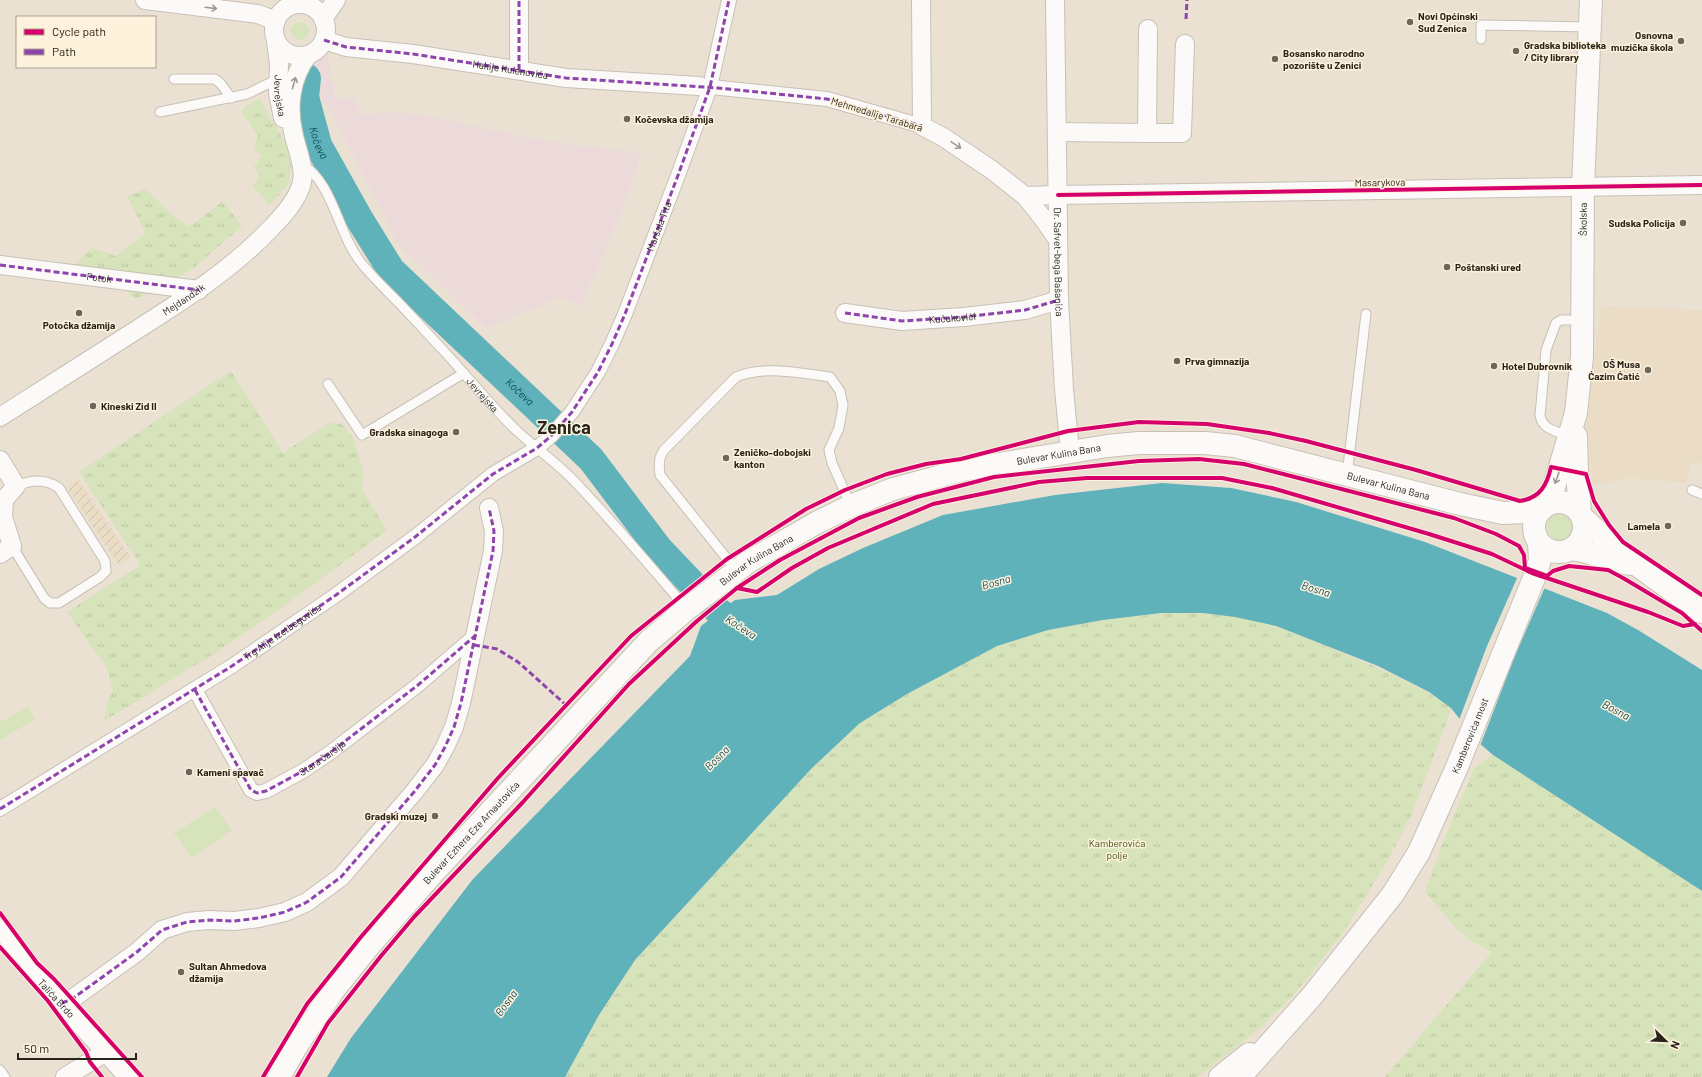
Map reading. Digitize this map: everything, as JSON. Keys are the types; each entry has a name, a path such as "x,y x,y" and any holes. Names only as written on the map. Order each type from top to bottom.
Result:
{"street":[{"path":"145,0 258,14 276,21"},
{"path":"323,19 336,0"},
{"path":"519,0 519,70"},
{"name":"Maršala Tita","path":"551,436 572,412 598,372 615,338 674,186 730,0"},
{"path":"921,0 922,126"},
{"name":"Dr. Safvet-bega Bašagića","path":"1055,0 1058,132 1059,300 1064,389 1070,452"},
{"name":"Školska","path":"1582,516 1577,472 1576,413 1584,320 1583,187 1591,0"},
{"path":"295,3 306,5 318,13 323,19 325,26 324,40 315,52 308,55 294,56 287,53 276,41 274,34 276,21 280,14 295,3"},
{"path":"1147,133 1148,29"},
{"name":"Hakije Kulenovića","path":"324,40 346,47 413,54 566,78 704,87"},
{"name":"Jevrejska","path":"276,41 279,64 278,93 281,114 294,135"},
{"path":"1058,132 1182,133 1185,44"},
{"name":"Jevrejska","path":"294,135 290,110 291,93 296,74 308,55"},
{"name":"Mehmedalije Tarabara","path":"704,87 827,99 922,126 943,137 992,170 1025,196 1058,240"},
{"name":"Mejdandžik","path":"0,417 199,290 235,263 258,243 294,201 300,190 302,164 294,135"},
{"name":"Masarykova","path":"1058,195 1702,185"},
{"path":"1025,196 1058,195"},
{"name":"Potok","path":"0,265 199,290"},
{"name":"Kučukovići","path":"845,313 902,321 964,317 1025,310 1059,300"},
{"name":"Školska","path":"1546,506 1570,437 1576,413"},
{"name":"Trg Alije Izetbegovića","path":"0,810 195,690 336,595 415,537 493,474 537,448 551,436"},
{"name":"Bulevar Kulina Bana","path":"687,609 732,573 818,522 851,506 893,489 963,470 1070,452 1139,443 1205,443 1235,446 1460,504 1503,513 1527,512 1546,506"},
{"path":"0,460 16,486 4,500 6,550"},
{"path":"1563,502 1576,508 1582,516 1585,525 1583,536 1577,546 1550,544 1535,519 1546,506 1563,502"},
{"name":"Bulevar Kulina Bana","path":"1460,504 1550,544 1582,551 1639,567"},
{"path":"62,1003 72,999 137,952 162,930 187,922 210,920 234,921 259,918 285,912 307,902 341,877 435,765 454,727 461,703 493,552 494,531 489,508"},
{"name":"Bulevar Kulina Bana","path":"1582,516 1618,551 1702,612"},
{"name":"Kamberovića most","path":"1235,1075 1288,1024 1312,996 1393,894 1418,852 1433,822 1537,570 1550,544"},
{"name":"Bulevar Ezhera Eze Arnautovića","path":"279,1077 296,1047 333,991 369,946 600,692 649,641 687,609"},
{"name":"Stara čaršija","path":"195,690 251,790 257,793 266,791 303,771 331,752 418,685 476,635"},
{"name":"Talića Brdo","path":"0,929 41,981 62,1003 114,1064 128,1077"},
{"path":"65,1077 114,1064"}],"lane":[{"path":"1481,39 1481,25 1590,27"},
{"path":"174,79 215,79 222,84 231,98"},
{"path":"160,112 247,94 278,79"},
{"name":"Jevrejska","path":"302,164 317,176 334,208 348,243 357,258 374,278 464,373 492,406 537,448 577,482 687,609"},
{"path":"1347,475 1366,314"},
{"path":"1570,437 1546,428 1541,423 1540,416 1546,350 1556,323 1562,320 1584,320"},
{"path":"732,573 660,475 658,464 660,454 736,377 749,372 792,372 830,377 840,391 842,405 839,428 829,450 832,463 851,506"},
{"path":"328,384 362,435 464,373"},
{"path":"6,550 44,598 50,603 59,603 100,577 106,571 105,561 60,488 53,483 42,480 27,481 16,486"},
{"path":"1692,490 1702,494"},
{"path":"0,1070 5,1077"}],"shaded area":[{"path":"311,53 327,53 335,98 354,99 361,115 394,112 441,118 495,131 571,145 642,153 623,209 581,305 559,298 486,328 398,244 334,118 312,82"},
{"name":"OŠ Musa Ćazim Ćatić","path":"1601,306 1702,310 1702,463 1692,462 1687,483 1630,478 1592,486 1586,429"},
{"path":"78,479 131,558 119,566 67,487"}],"green space":[{"path":"296,22 304,22 309,27 307,38 304,40 296,40 291,35 291,27"},
{"path":"259,98 289,149 291,167 289,184 270,205 252,186 260,176 254,167 262,156 254,148 258,135 241,111"},
{"path":"146,189 169,212 189,227 223,201 242,226 196,266 164,286 136,299 115,282 71,271 91,248 116,256 146,233 127,196"},
{"path":"231,371 283,453 329,423 342,424 354,440 363,472 362,490 387,530 280,609 215,653 104,721 107,703 113,689 107,668 67,612 139,566 138,561 79,472"},
{"path":"1560,514 1569,518 1573,527 1569,536 1560,540 1551,536 1547,527 1551,518"},
{"name":"Kamberovića polje","path":"1161,613 1234,616 1268,624 1324,645 1406,681 1452,708 1411,816 1386,863 1344,931 1302,985 1281,1008 1258,1030 1198,1077 565,1077 599,1015 635,960 811,769 860,723 907,694 997,646 1048,630 1103,620"},
{"path":"28,706 35,719 0,740 0,719 2,722"},
{"path":"1493,755 1702,891 1702,1077 1385,1077 1492,952 1470,940 1454,926 1425,892 1444,839 1475,767"},
{"path":"215,807 232,830 192,858 174,833"}],"water":[{"name":"Bosna","path":"1162,483 1231,488 1296,502 1425,542 1607,613 1638,630 1702,670 1702,891 1493,755 1478,742 1451,708 1429,692 1378,666 1276,626 1235,617 1203,613 1161,613 1103,620 1048,630 997,646 907,694 860,723 811,769 635,960 599,1015 565,1077 327,1077 351,1038 473,879 690,656 701,626 735,600 777,595 819,569 863,548 943,515 1055,495"}],"pier":[{"path":"1518,576 1545,587 1515,656 1480,746 1459,720 1487,646"}],"waterway":[{"name":"Kočeva","path":"307,78 305,97 318,145 360,220 391,270 591,459 659,549 719,612 750,634"}],"marked path":[{"path":"519,0 519,70"},
{"path":"0,809 232,666 336,595 415,537 493,474 537,448 551,436 572,412 598,372 625,314 710,87 729,0"},
{"path":"1186,19 1187,0"},
{"path":"324,40 346,47 413,54 566,78 718,88 827,99 922,126"},
{"path":"0,265 199,290"},
{"path":"845,313 902,321 964,317 1025,310 1059,300"},
{"path":"62,1003 72,999 137,952 162,930 187,922 209,920 234,921 259,918 285,912 307,902 341,877 414,792 435,765 454,727 461,703 493,551 494,531 489,508"},
{"path":"195,690 251,790 257,793 266,791 303,771 331,752 418,685 476,635"},
{"path":"474,645 497,649 518,662 566,705"}],"cycle path":[{"path":"1058,195 1702,185"},
{"path":"263,1077 307,1004 360,938 498,778 631,636 727,559 806,509 845,490 887,474 926,464 961,459 1068,431 1139,422 1207,424 1269,433 1306,441 1416,470 1520,501 1533,497 1542,490 1551,467 1586,474 1594,501 1609,525 1623,542 1702,595"},
{"path":"297,1077 328,1023 381,956 414,917 523,802 629,684 697,621 737,588 780,560 859,518 917,497 994,477 1139,461 1199,459 1244,464 1454,518 1496,534 1519,546 1524,555 1525,568 1547,576 1553,571 1569,566 1608,570 1682,613 1702,631"},
{"path":"737,588 757,592 792,568 828,548 933,504 1039,482 1087,478 1222,478 1272,488 1429,534 1492,554 1532,573 1648,612 1683,626 1695,624"},
{"path":"0,913 37,963 54,979 142,1077"},
{"path":"0,947 48,1001 86,1052 90,1062 102,1077"}],"place":[{"name":"Novi Općinski Sud Zenica","path":"1410,22"},
{"name":"Osnovna muzička škola","path":"1681,41"},
{"name":"Gradska biblioteka / City library","path":"1516,51"},
{"name":"Bosansko narodno pozorište u Zenici","path":"1275,59"},
{"name":"Kočevska džamija","path":"627,119"},
{"name":"Sudska Policija","path":"1683,223"},
{"name":"Poštanski ured","path":"1447,267"},
{"name":"Potočka džamija","path":"79,313"},
{"name":"Prva gimnazija","path":"1177,361"},
{"name":"Hotel Dubrovnik","path":"1494,366"},
{"name":"OŠ Musa Ćazim Ćatić","path":"1648,370"},
{"name":"Kineski Zid II","path":"93,406"},
{"name":"Gradska sinagoga","path":"456,432"},
{"name":"Zeničko-dobojski kanton","path":"726,458"},
{"name":"Lamela","path":"1668,526"},
{"name":"Kameni spavač","path":"189,772"},
{"name":"Gradski muzej","path":"435,816"},
{"name":"Sultan Ahmedova džamija","path":"181,972"}],"district":[{"name":"Zenica","path":"564,428"}]}
